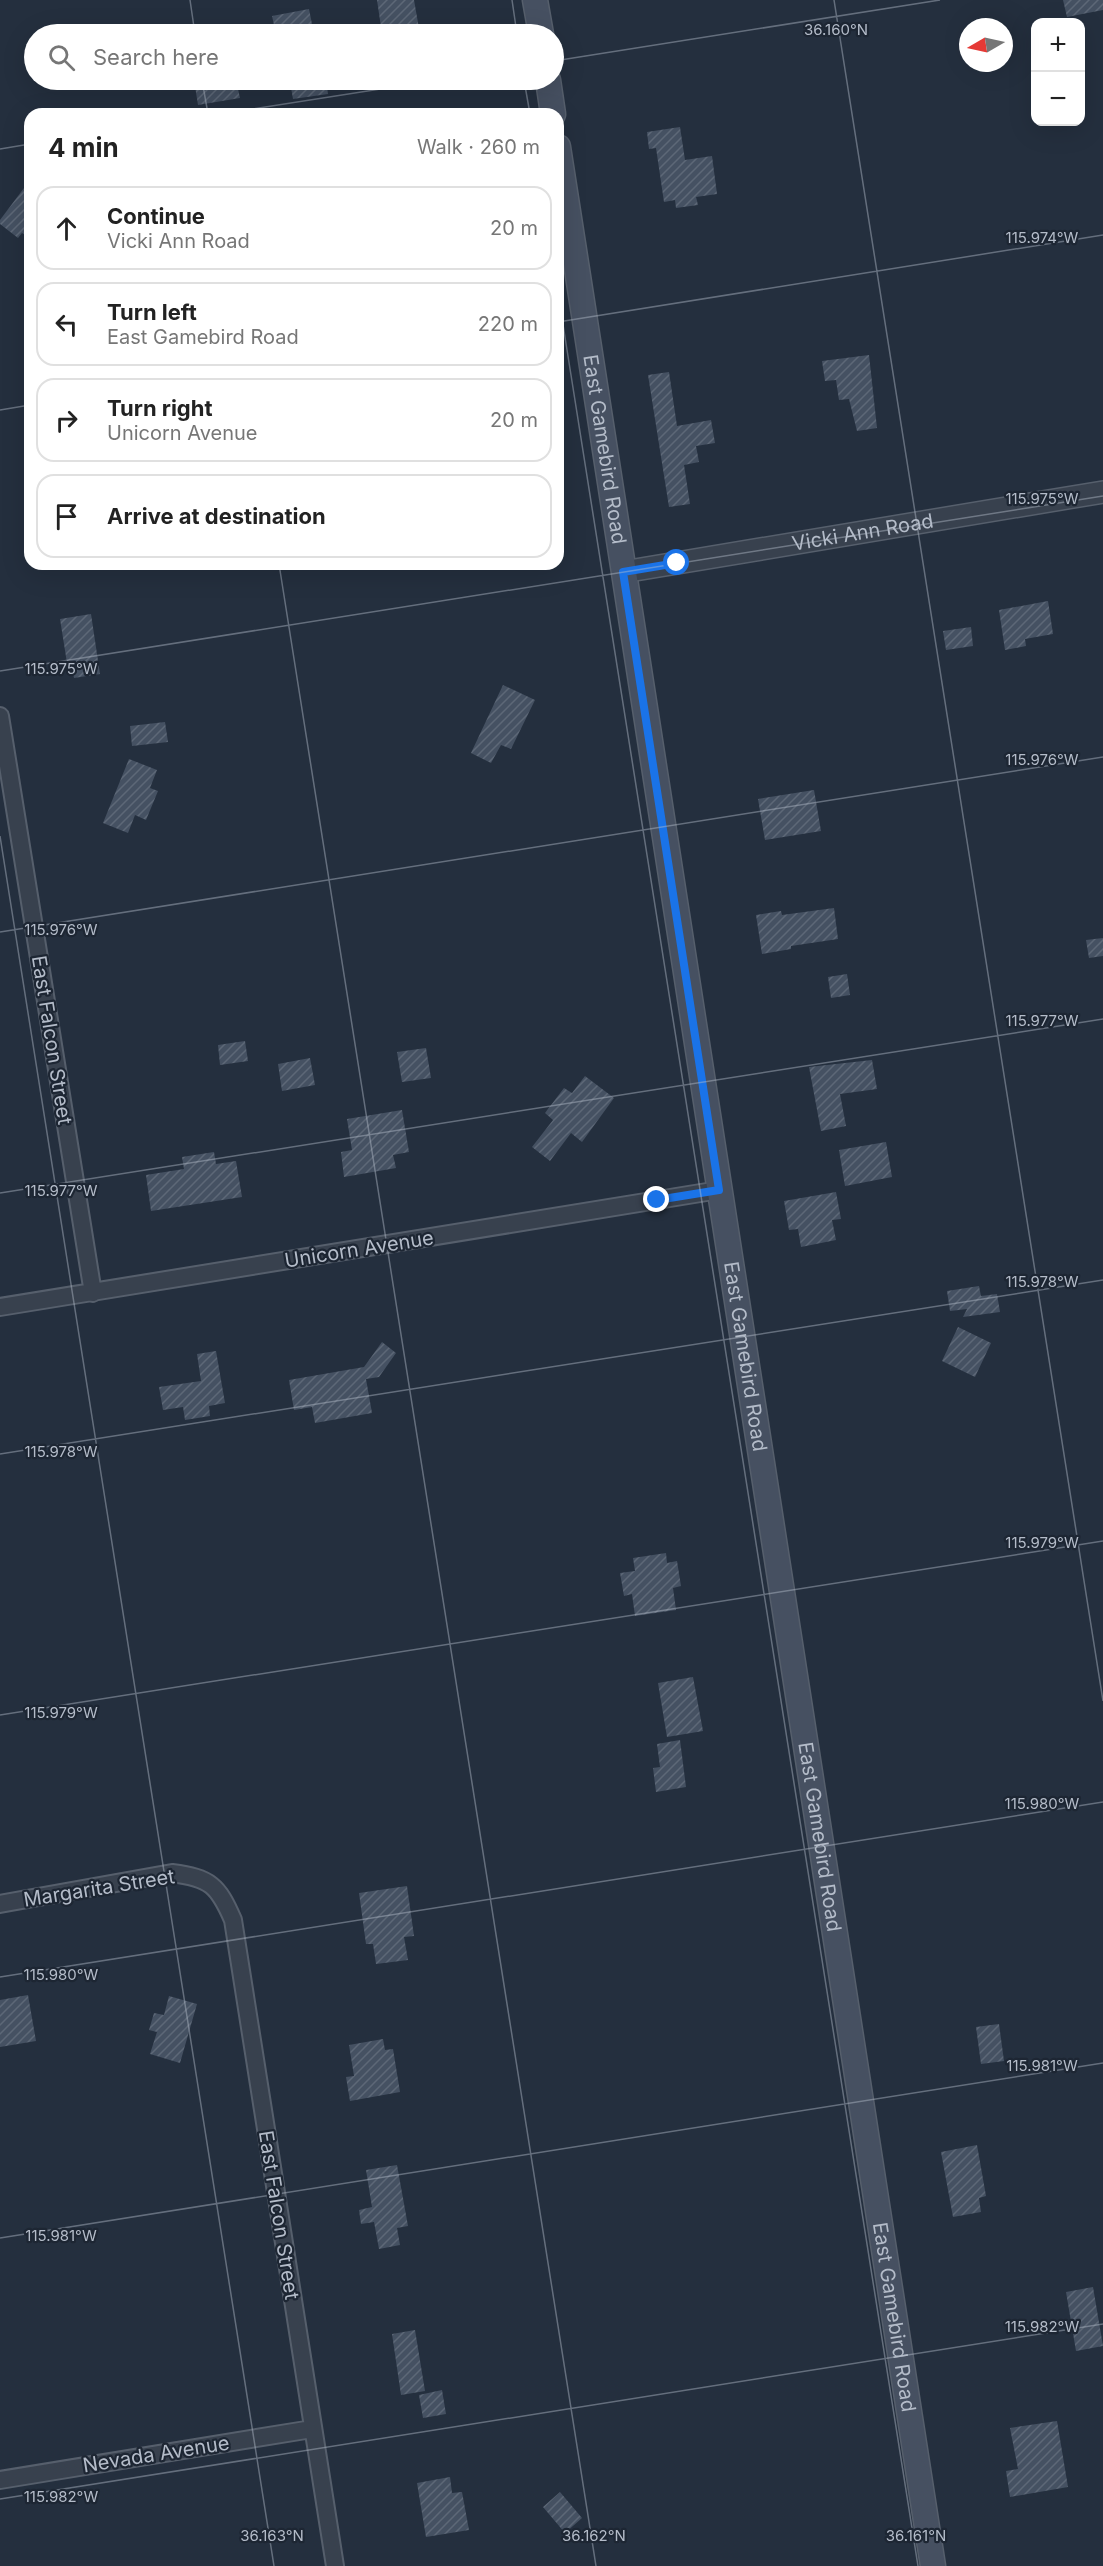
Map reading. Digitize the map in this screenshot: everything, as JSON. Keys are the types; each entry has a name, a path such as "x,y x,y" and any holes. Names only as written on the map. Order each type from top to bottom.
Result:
{"main road":[{"path":"535,0 539,24"},
{"path":"549,90 552,108"},
{"name":"East Gamebird Road","path":"564,186 933,2566"}],"street":[{"name":"Vicki Ann Road","path":"623,572 1103,492"},
{"name":"East Falcon Street","path":"0,716 93,1293"},
{"name":"Unicorn Avenue","path":"0,1307 719,1190"},
{"name":"Margarita Street","path":"0,1904 172,1873 198,1876"},
{"name":"East Falcon Street","path":"198,1876 209,1882 222,1896 232,1920 334,2566"},
{"name":"Nevada Avenue","path":"0,2480 312,2429"}],"building":[{"path":"377,0 414,0 418,24 381,24"},
{"path":"1063,0 1103,0 1103,10 1067,17"},
{"path":"309,9 312,24 274,24 272,16"},
{"path":"196,90 238,90 240,98 198,105"},
{"path":"291,90 327,90 328,94 293,99"},
{"path":"680,127 685,160 712,156 717,194 696,197 698,205 676,208 675,200 664,202 656,148 649,149 647,132"},
{"path":"24,188 24,234 22,233 18,238 0,224 0,220"},
{"path":"869,355 877,428 857,431 849,399 839,400 836,380 825,381 822,361"},
{"path":"669,372 677,426 711,420 715,443 696,446 699,462 684,465 690,504 669,507 648,375"},
{"path":"1048,601 1053,634 1025,639 1026,646 1005,650 999,610"},
{"path":"91,614 100,674 74,678 71,663 67,663 60,619"},
{"path":"971,627 973,646 946,650 943,631"},
{"path":"503,685 535,700 511,749 501,745 491,763 471,753"},
{"path":"165,722 168,742 132,746 130,726"},
{"path":"129,759 157,770 150,788 158,791 146,820 135,815 128,833 103,823"},
{"path":"814,790 821,831 765,840 758,799"},
{"path":"834,908 838,939 791,946 791,949 762,954 756,915 781,911 782,915"},
{"path":"1103,938 1103,956 1089,958 1086,940"},
{"path":"847,974 850,995 831,998 828,977"},
{"path":"245,1041 248,1061 220,1065 218,1045"},
{"path":"426,1048 431,1078 402,1082 397,1052"},
{"path":"310,1058 315,1085 282,1091 278,1064"},
{"path":"872,1060 877,1089 840,1094 846,1126 821,1131 809,1067"},
{"path":"585,1076 614,1098 582,1142 571,1133 550,1161 532,1147 553,1120 545,1113 564,1088 572,1093"},
{"path":"402,1110 409,1152 393,1155 396,1168 344,1177 341,1152 352,1150 347,1119"},
{"path":"886,1142 892,1177 845,1186 839,1150"},
{"path":"214,1152 216,1164 236,1161 242,1197 151,1211 146,1175 184,1169 182,1157"},
{"path":"836,1192 841,1219 832,1220 836,1240 801,1247 798,1229 789,1230 784,1201"},
{"path":"979,1286 981,1296 997,1294 1000,1312 963,1317 967,1309 950,1311 947,1291"},
{"path":"958,1327 991,1343 975,1377 942,1361"},
{"path":"382,1342 396,1353 379,1377 366,1379 372,1413 315,1423 312,1407 294,1410 289,1380 364,1367"},
{"path":"216,1351 225,1403 209,1406 210,1416 185,1420 183,1407 163,1410 159,1387 201,1381 197,1354"},
{"path":"666,1553 667,1563 677,1561 681,1586 673,1588 676,1610 635,1616 632,1594 624,1596 620,1573 635,1571 633,1558"},
{"path":"693,1677 703,1731 667,1737 658,1683"},
{"path":"680,1740 686,1787 656,1792 653,1768 660,1767 657,1744"},
{"path":"407,1886 414,1936 404,1937 408,1960 376,1964 373,1944 366,1944 359,1893"},
{"path":"28,1995 36,2041 0,2047 0,2000"},
{"path":"169,1996 197,2004 180,2063 150,2054 157,2032 149,2030 154,2013 164,2015"},
{"path":"999,2024 1004,2061 981,2064 976,2027"},
{"path":"383,2039 385,2050 393,2049 400,2092 350,2101 346,2077 354,2076 349,2045"},
{"path":"977,2145 986,2196 979,2198 981,2212 953,2217 941,2152"},
{"path":"397,2165 408,2226 397,2228 400,2245 379,2249 374,2222 361,2224 359,2210 372,2207 366,2170"},
{"path":"1093,2287 1103,2346 1076,2351 1066,2292"},
{"path":"415,2330 425,2391 401,2395 392,2334"},
{"path":"442,2390 446,2414 423,2418 419,2395"},
{"path":"1057,2421 1068,2487 1010,2497 1006,2471 1018,2469 1010,2428"},
{"path":"450,2477 452,2493 462,2492 469,2530 426,2537 417,2483"},
{"path":"560,2492 582,2518 565,2533 543,2507"}],"route":[{"path":"657,1200 719,1190 623,572 677,563"}]}
